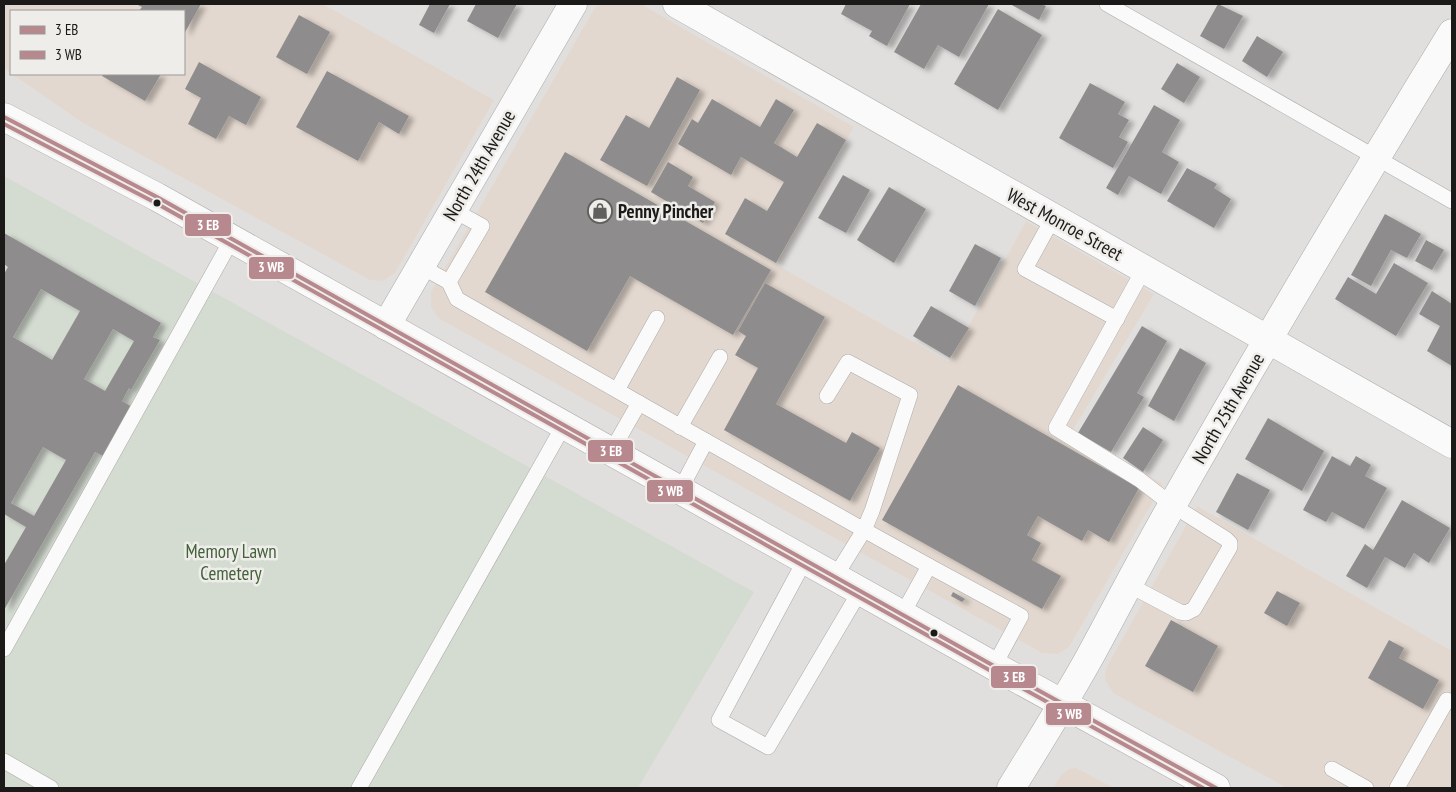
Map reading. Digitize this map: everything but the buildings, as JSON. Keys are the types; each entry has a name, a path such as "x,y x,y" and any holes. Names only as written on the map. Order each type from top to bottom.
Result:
{"street":[{"name":"North 24th Avenue","path":"386,326 573,4"},
{"name":"West Monroe Street","path":"677,4 1452,444"},
{"name":"North 25th Avenue","path":"1011,788 1062,704 1172,505 1268,340 1452,33"},
{"path":"4,117 157,197 902,615 1216,788"}],"lane":[{"path":"1107,4 1452,201"},
{"path":"449,282 482,226 453,210"},
{"path":"1053,218 1025,269 1117,319"},
{"path":"4,649 232,240"},
{"path":"420,266 449,282 457,299 706,442 1021,616 994,666"},
{"path":"1129,585 1180,612 1186,613 1194,609 1230,547 1230,543 1226,539 1172,505 1140,480 1056,428 1144,269"},
{"path":"617,390 657,318"},
{"path":"680,427 720,357"},
{"path":"827,396 848,362 910,395 872,512 864,530 835,577"},
{"path":"611,452 639,403"},
{"path":"359,788 564,425"},
{"path":"680,490 706,442"},
{"path":"805,560 719,720 768,747 860,591"},
{"path":"902,615 929,566"},
{"path":"1397,788 1447,700"},
{"path":"4,761 51,788"},
{"path":"1332,769 1366,788"}],"shaded area":[{"path":"4,4 323,4 494,100 395,273 383,281 370,280 83,123 13,75 185,75 185,10 10,10 10,72 4,68"},
{"path":"597,4 641,4 854,127 777,265 949,362 1026,221 1154,294 1073,430 1163,484 1069,647 1058,654 1042,653 438,318 431,307 431,292"},
{"path":"1197,506 1452,651 1452,788 1287,788 1113,693 1105,680 1106,668"},
{"path":"1076,768 1114,788 1053,788 1061,775 1069,769"}],"green space":[{"name":"Memory Lawn Cemetery","path":"4,176 754,592 638,788 4,788"}],"transit line":[{"path":"4,117 157,197 994,666 1216,788"},
{"path":"4,124 154,202 1203,788"}],"place":[{"name":"Penny Pincher","path":"600,211"}]}
